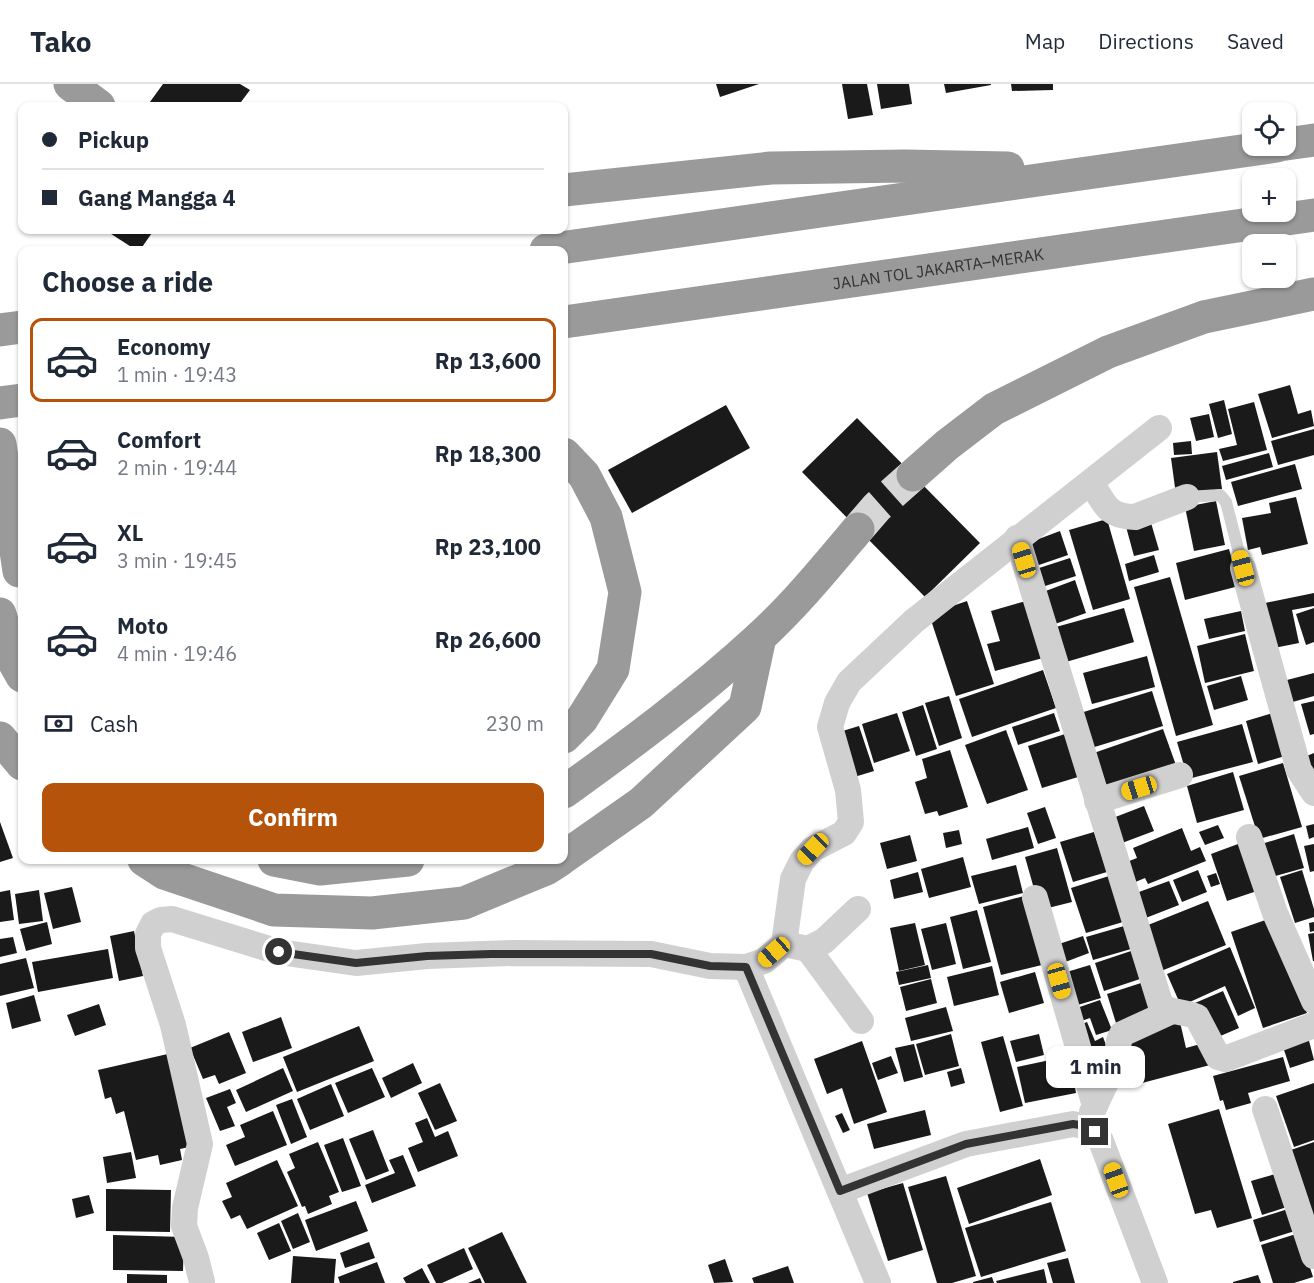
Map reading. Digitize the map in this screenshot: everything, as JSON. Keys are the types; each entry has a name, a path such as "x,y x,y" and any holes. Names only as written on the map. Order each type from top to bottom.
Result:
{"highway":[{"path":"70,84 94,102"},
{"path":"1296,143 1314,140"},
{"path":"568,247 1242,151"},
{"path":"568,190 771,168 904,166 1109,169"},
{"name":"JALAN TOL JAKARTA–MERAK","path":"568,321 1314,216"},
{"path":"913,475 994,409 1108,352 1204,316 1314,294"},
{"path":"0,330 18,328"},
{"path":"0,403 18,401"},
{"path":"0,444 18,557"},
{"path":"0,464 18,462"},
{"path":"568,733 582,719 613,669 625,592 606,518 570,466"},
{"path":"0,526 18,524"},
{"path":"568,789 623,750 760,637 814,581 858,529"},
{"path":"0,614 18,669"},
{"path":"568,854 641,803 746,707 760,637"},
{"path":"0,738 18,759"},
{"path":"150,864 164,873 274,910 372,913 464,903 554,864"},
{"path":"297,864 320,868 364,864"}],"street":[{"path":"861,1021 796,946 793,879 802,861 813,849 844,833 851,822 848,790 830,727 837,704 849,682 914,621 1159,428"},
{"path":"1091,482 1110,511 1126,517 1135,517 1187,497"},
{"path":"1017,538 1161,1006 1170,1012 1197,1017 1218,1057 1225,1059 1314,1025"},
{"path":"1243,568 1299,770 1314,793"},
{"path":"1097,801 1180,775"},
{"path":"1249,837 1275,913 1314,1001"},
{"path":"1035,898 1090,1116 1095,1132 1101,1141 1147,1281"},
{"path":"204,1282 184,1226 185,1208 200,1144 172,1025 148,948 148,934 153,924 161,920 172,919 279,952 356,963 427,956 491,954 651,954 710,966 746,967 796,946 824,941 858,909"},
{"path":"746,967 878,1283"},
{"path":"840,1191 966,1144 1073,1124 1090,1116 1116,1060 1122,1034 1170,1012"},
{"path":"1265,1109 1314,1256"}],"lane":[{"path":"1187,497 1220,495 1226,502 1243,568"}],"building":[{"path":"163,84 240,84 250,90 241,102 150,102"},
{"path":"716,84 759,84 720,97"},
{"path":"842,84 867,84 873,115 848,119"},
{"path":"877,84 909,84 912,104 881,109"},
{"path":"944,84 991,84 991,85 946,93"},
{"path":"1011,84 1053,84 1053,90 1012,91"},
{"path":"111,234 151,234 143,246 130,246"},
{"path":"1290,385 1298,414 1311,410 1314,426 1272,438 1258,394"},
{"path":"1224,400 1232,434 1218,438 1209,404"},
{"path":"1254,402 1267,450 1223,461 1219,449 1237,445 1228,409"},
{"path":"726,405 750,448 632,513 608,470"},
{"path":"1209,414 1214,437 1196,441 1190,418"},
{"path":"857,418 980,543 925,597 802,472"},
{"path":"1314,429 1314,455 1278,465 1271,441"},
{"path":"1191,441 1192,454 1174,455 1173,443"},
{"path":"1217,452 1222,489 1176,495 1171,458"},
{"path":"1269,453 1273,467 1226,480 1222,466"},
{"path":"1295,464 1302,489 1238,506 1231,482"},
{"path":"1296,497 1308,544 1262,555 1260,547 1248,550 1242,518 1271,513 1269,503"},
{"path":"1216,501 1225,545 1194,551 1185,507"},
{"path":"1149,516 1159,550 1134,556 1125,523"},
{"path":"1107,519 1130,599 1093,610 1069,530"},
{"path":"1060,531 1068,555 1036,566 1028,543"},
{"path":"1229,549 1239,586 1185,600 1176,563"},
{"path":"1154,555 1159,572 1129,581 1125,564"},
{"path":"1070,558 1076,576 1042,587 1036,569"},
{"path":"1170,577 1213,725 1176,736 1134,587"},
{"path":"1075,580 1086,613 1055,624 1043,592"},
{"path":"1314,593 1314,606 1292,610 1299,643 1274,648 1265,603"},
{"path":"967,601 994,684 956,696 929,614"},
{"path":"1026,601 1043,658 995,671 987,644 1000,641 991,611"},
{"path":"1124,608 1134,642 1066,662 1056,627"},
{"path":"1314,608 1314,642 1306,645 1296,614"},
{"path":"1241,611 1245,631 1209,639 1204,619"},
{"path":"1245,634 1254,671 1205,683 1197,646"},
{"path":"1147,656 1155,687 1092,704 1083,673"},
{"path":"1043,670 1056,708 972,737 959,699"},
{"path":"1314,673 1314,696 1289,703 1283,681"},
{"path":"1241,676 1248,700 1214,710 1207,686"},
{"path":"1152,691 1163,726 1088,749 1077,714"},
{"path":"949,696 962,738 939,746 925,703"},
{"path":"1314,701 1314,734 1310,735 1301,704"},
{"path":"923,705 937,749 916,756 902,712"},
{"path":"897,713 910,751 874,763 862,724"},
{"path":"1054,713 1060,731 1018,745 1012,727"},
{"path":"1273,713 1285,756 1258,764 1246,721"},
{"path":"1242,724 1253,762 1188,779 1177,742"},
{"path":"859,726 874,771 851,778 836,733"},
{"path":"1163,729 1177,768 1101,793 1088,755"},
{"path":"1006,730 1028,790 987,804 965,745"},
{"path":"1065,734 1078,777 1042,788 1028,746"},
{"path":"950,750 968,807 939,816 937,811 925,814 915,782 927,778 922,759"},
{"path":"1314,753 1314,787 1304,757"},
{"path":"1283,763 1302,827 1259,839 1239,776"},
{"path":"1233,772 1244,810 1197,823 1187,786"},
{"path":"1144,806 1154,831 1114,846 1105,821"},
{"path":"1045,807 1056,838 1038,844 1027,813"},
{"path":"0,822 13,858 0,862"},
{"path":"1314,824 1314,837 1309,839 1306,826"},
{"path":"1218,825 1224,838 1205,845 1199,832"},
{"path":"1028,827 1034,848 992,860 986,839"},
{"path":"1182,828 1191,851 1200,847 1206,861 1148,884 1145,878 1133,883 1124,863 1137,858 1133,848"},
{"path":"959,830 962,844 946,848 943,833"},
{"path":"1094,832 1107,872 1073,882 1060,842"},
{"path":"1294,834 1304,868 1265,879 1255,846"},
{"path":"910,835 917,861 887,869 880,843"},
{"path":"1246,841 1263,889 1227,901 1211,854"},
{"path":"1314,844 1314,871 1310,872 1304,846"},
{"path":"1057,848 1072,902 1040,910 1025,857"},
{"path":"963,857 971,887 929,898 921,869"},
{"path":"1016,865 1023,893 979,904 971,876"},
{"path":"1198,870 1207,892 1182,902 1173,880"},
{"path":"1302,870 1314,909 1314,917 1295,923 1280,877"},
{"path":"918,872 923,892 894,899 890,880"},
{"path":"1216,873 1220,884 1211,887 1207,876"},
{"path":"1109,876 1123,922 1086,933 1071,888"},
{"path":"1169,881 1179,905 1138,921 1128,896"},
{"path":"72,887 81,922 53,929 44,893"},
{"path":"10,890 14,920 0,922 0,892"},
{"path":"39,890 43,921 19,924 15,894"},
{"path":"1024,896 1042,965 1001,975 983,907"},
{"path":"1208,901 1226,945 1161,971 1143,927"},
{"path":"977,910 991,962 963,969 950,917"},
{"path":"1274,917 1307,1013 1263,1028 1231,932"},
{"path":"47,922 52,944 26,951 20,929"},
{"path":"1314,922 1314,931 1310,932 1309,923"},
{"path":"915,923 925,965 899,971 890,928"},
{"path":"946,923 956,964 932,970 921,929"},
{"path":"1124,926 1131,949 1093,960 1086,937"},
{"path":"134,931 143,976 119,981 110,936"},
{"path":"1314,933 1314,961 1313,961 1308,934"},
{"path":"1083,936 1089,953 1060,964 1053,946"},
{"path":"13,937 17,953 0,957 0,939"},
{"path":"1230,947 1255,1008 1238,1016 1225,986 1181,1006 1167,974"},
{"path":"108,949 113,978 38,992 32,962"},
{"path":"1131,951 1140,979 1104,991 1095,963"},
{"path":"26,958 34,988 0,996 0,964"},
{"path":"928,965 931,978 899,985 896,972"},
{"path":"1090,965 1101,998 1071,1007 1060,974"},
{"path":"992,966 999,995 954,1006 947,977"},
{"path":"1035,972 1044,1003 1009,1013 1000,982"},
{"path":"931,979 937,1003 906,1011 900,987"},
{"path":"1141,983 1150,1012 1116,1023 1107,994"},
{"path":"1223,991 1239,1028 1211,1040 1195,1003"},
{"path":"34,995 41,1021 12,1029 6,1003"},
{"path":"1100,1000 1112,1030 1096,1035 1090,1018 1073,1024 1068,1011"},
{"path":"99,1004 106,1025 75,1036 67,1015"},
{"path":"946,1007 953,1031 911,1041 905,1018"},
{"path":"281,1017 292,1048 253,1062 242,1032"},
{"path":"1087,1022 1095,1041 1103,1037 1112,1061 1092,1068 1075,1027"},
{"path":"1180,1022 1186,1048 1204,1043 1210,1065 1127,1087 1120,1059 1131,1056 1126,1036"},
{"path":"359,1026 374,1061 297,1092 283,1057"},
{"path":"229,1032 246,1073 219,1084 215,1075 203,1079 190,1048"},
{"path":"1307,1033 1314,1060 1290,1068 1281,1041"},
{"path":"951,1034 959,1066 925,1075 916,1044"},
{"path":"1039,1034 1044,1055 1016,1062 1010,1041"},
{"path":"1003,1036 1023,1106 1000,1112 981,1042"},
{"path":"862,1041 887,1112 854,1124 842,1088 827,1094 814,1059"},
{"path":"914,1044 923,1077 904,1082 895,1048"},
{"path":"172,1053 194,1146 180,1149 182,1160 160,1165 158,1155 136,1160 124,1111 116,1114 111,1097 105,1099 98,1070"},
{"path":"891,1056 898,1073 878,1080 872,1063"},
{"path":"1069,1056 1076,1093 1025,1103 1017,1067"},
{"path":"1283,1057 1290,1081 1248,1093 1251,1103 1226,1110 1223,1100 1220,1101 1213,1076"},
{"path":"413,1063 422,1083 391,1098 382,1078"},
{"path":"283,1068 293,1091 246,1112 236,1090"},
{"path":"372,1068 385,1097 348,1113 335,1083"},
{"path":"961,1068 965,1083 951,1087 947,1072"},
{"path":"440,1083 457,1121 435,1130 418,1093"},
{"path":"1314,1083 1314,1140 1294,1147 1276,1096"},
{"path":"331,1084 344,1116 310,1130 297,1099"},
{"path":"230,1089 236,1103 227,1107 235,1126 220,1131 206,1098"},
{"path":"292,1099 307,1137 291,1144 276,1105"},
{"path":"1219,1109 1252,1218 1217,1228 1211,1210 1195,1214 1168,1124"},
{"path":"925,1110 931,1135 874,1149 867,1124"},
{"path":"273,1111 287,1145 235,1166 226,1145 245,1137 240,1125"},
{"path":"842,1113 850,1130 843,1133 835,1116"},
{"path":"427,1118 435,1137 448,1131 458,1156 418,1172 408,1148 423,1142 415,1123"},
{"path":"373,1130 389,1171 366,1180 349,1139"},
{"path":"343,1138 361,1186 342,1192 324,1145"},
{"path":"318,1142 339,1192 329,1196 332,1204 308,1214 305,1206 302,1207 287,1172 295,1168 289,1154"},
{"path":"1314,1142 1314,1223 1288,1151"},
{"path":"131,1152 136,1178 107,1183 103,1157"},
{"path":"403,1155 416,1186 372,1203 365,1185 395,1173 389,1160"},
{"path":"1040,1159 1052,1195 969,1224 957,1188"},
{"path":"277,1160 298,1206 247,1229 240,1215 231,1219 222,1201 232,1197 226,1183"},
{"path":"1282,1172 1293,1205 1262,1215 1251,1181"},
{"path":"946,1176 976,1276 952,1283 937,1283 908,1187"},
{"path":"903,1183 923,1250 888,1261 867,1193"},
{"path":"106,1189 171,1190 170,1232 106,1231"},
{"path":"89,1195 94,1213 76,1218 72,1199"},
{"path":"356,1201 368,1231 316,1251 305,1220"},
{"path":"1051,1202 1066,1251 981,1277 965,1228"},
{"path":"1291,1208 1298,1230 1260,1242 1253,1220"},
{"path":"298,1213 310,1242 293,1249 281,1221"},
{"path":"279,1223 291,1251 269,1260 257,1233"},
{"path":"502,1232 527,1283 485,1283 468,1248"},
{"path":"1299,1233 1313,1277 1294,1283 1273,1283 1261,1245"},
{"path":"113,1235 184,1237 183,1271 113,1270"},
{"path":"369,1242 375,1258 345,1268 340,1253"},
{"path":"464,1248 473,1269 442,1283 436,1283 427,1265"},
{"path":"293,1256 336,1259 334,1283 291,1283"},
{"path":"1068,1258 1075,1283 1053,1283 1047,1263"},
{"path":"725,1259 733,1282 714,1283 708,1265"},
{"path":"377,1262 385,1283 340,1283 338,1277"},
{"path":"788,1266 794,1283 754,1283 752,1278"},
{"path":"422,1268 430,1283 406,1283 403,1278"},
{"path":"1044,1269 1047,1283 997,1283 996,1281"},
{"path":"127,1274 167,1275 167,1283 127,1283"},
{"path":"1258,1275 1261,1283 1233,1283 1233,1282"},
{"path":"992,1277 994,1283 973,1283 973,1282"},
{"path":"480,1278 482,1283 468,1283"}],"tunnel":[{"path":"858,529 877,507 913,475"}],"route":[{"path":"279,952 356,963 427,956 491,954 651,954 710,966 746,967 840,1191 966,1144 1073,1124 1086,1126 1095,1132"}]}
